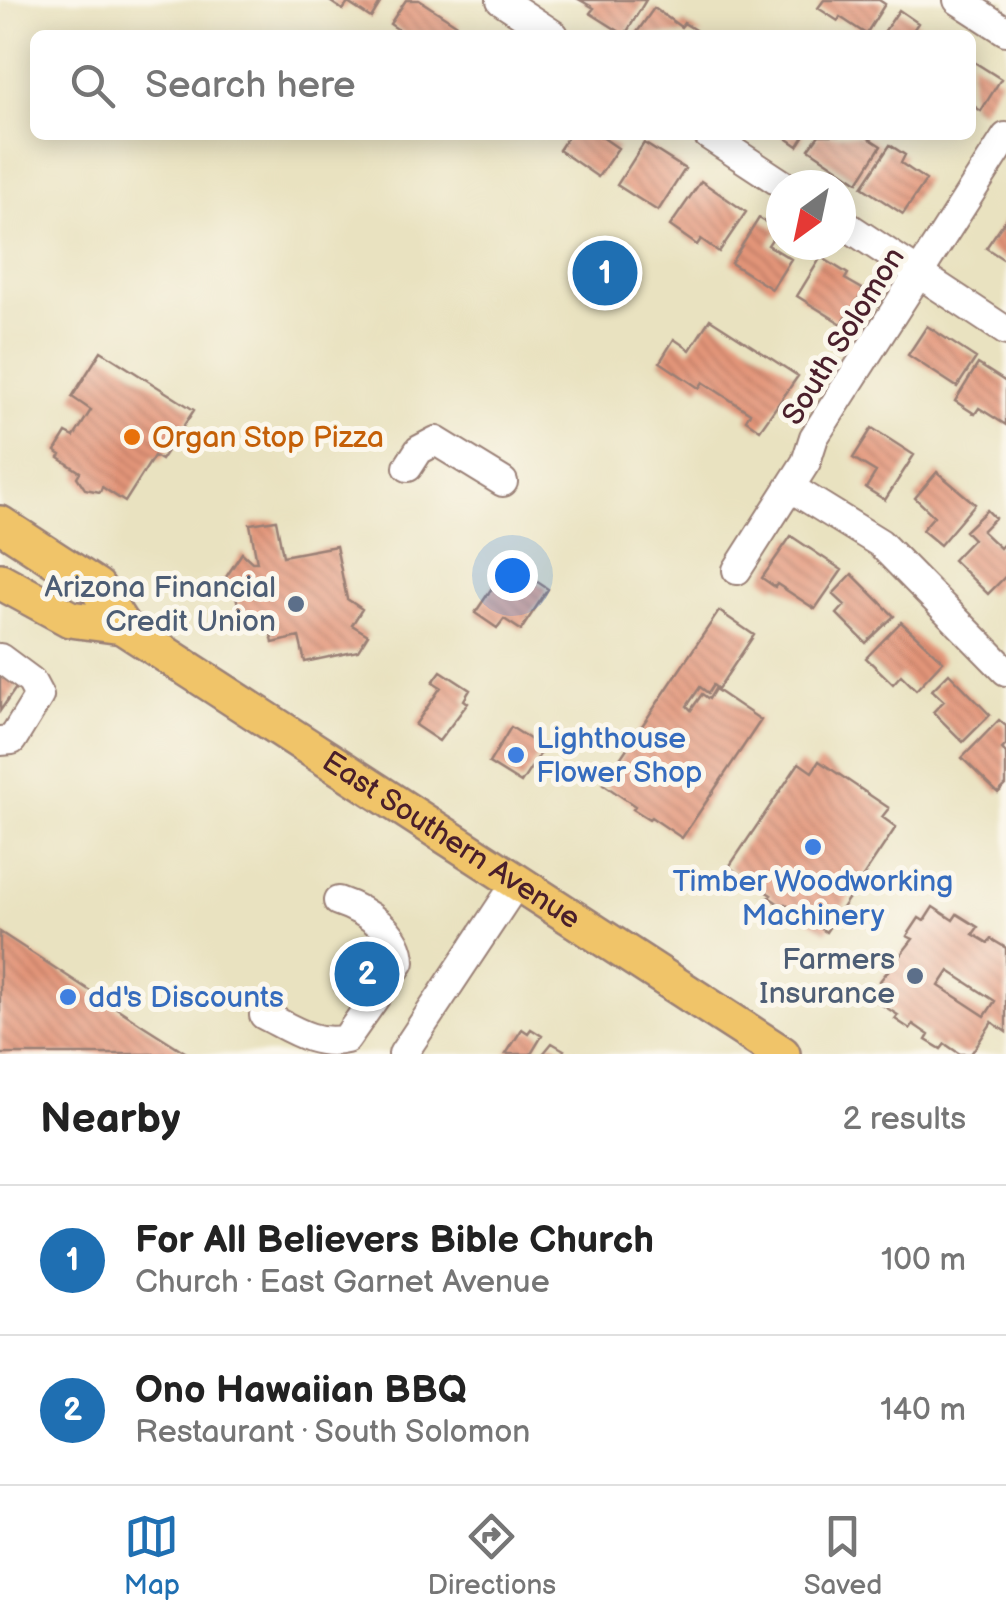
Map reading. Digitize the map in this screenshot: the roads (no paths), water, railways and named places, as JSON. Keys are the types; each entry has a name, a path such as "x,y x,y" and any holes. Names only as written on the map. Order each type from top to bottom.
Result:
{"main road":[{"name":"East Southern Avenue","path":"2,526 97,587 122,626 782,1054"},
{"name":"East Southern Avenue","path":"0,581 70,620 122,626"}],"street":[{"path":"501,0 546,30"},
{"path":"958,0 1006,31"},
{"name":"South Solomon","path":"736,570 806,462 814,437 1006,137"},
{"path":"716,140 766,173"},
{"path":"856,232 1006,332"},
{"path":"408,467 419,450 436,442 503,482"},
{"path":"790,488 880,544 1006,672"},
{"path":"0,658 30,680 39,696 12,740 0,741"},
{"path":"0,731 30,680"},
{"path":"403,1054 517,882"},
{"path":"264,1015 312,1039 331,1043 346,1039 400,962 394,938 355,907 338,901"}],"place":[{"name":"For All Believers Bible Church","path":"605,273"},
{"name":"Organ Stop Pizza","path":"132,437"},
{"name":"Arizona Financial Credit Union","path":"296,604"},
{"name":"Lighthouse Flower Shop","path":"516,755"},
{"name":"Timber Woodworking Machinery","path":"813,847"},
{"name":"Ono Hawaiian BBQ","path":"367,974"},
{"name":"Farmers Insurance","path":"915,976"},
{"name":"dd's Discounts","path":"68,997"}]}
